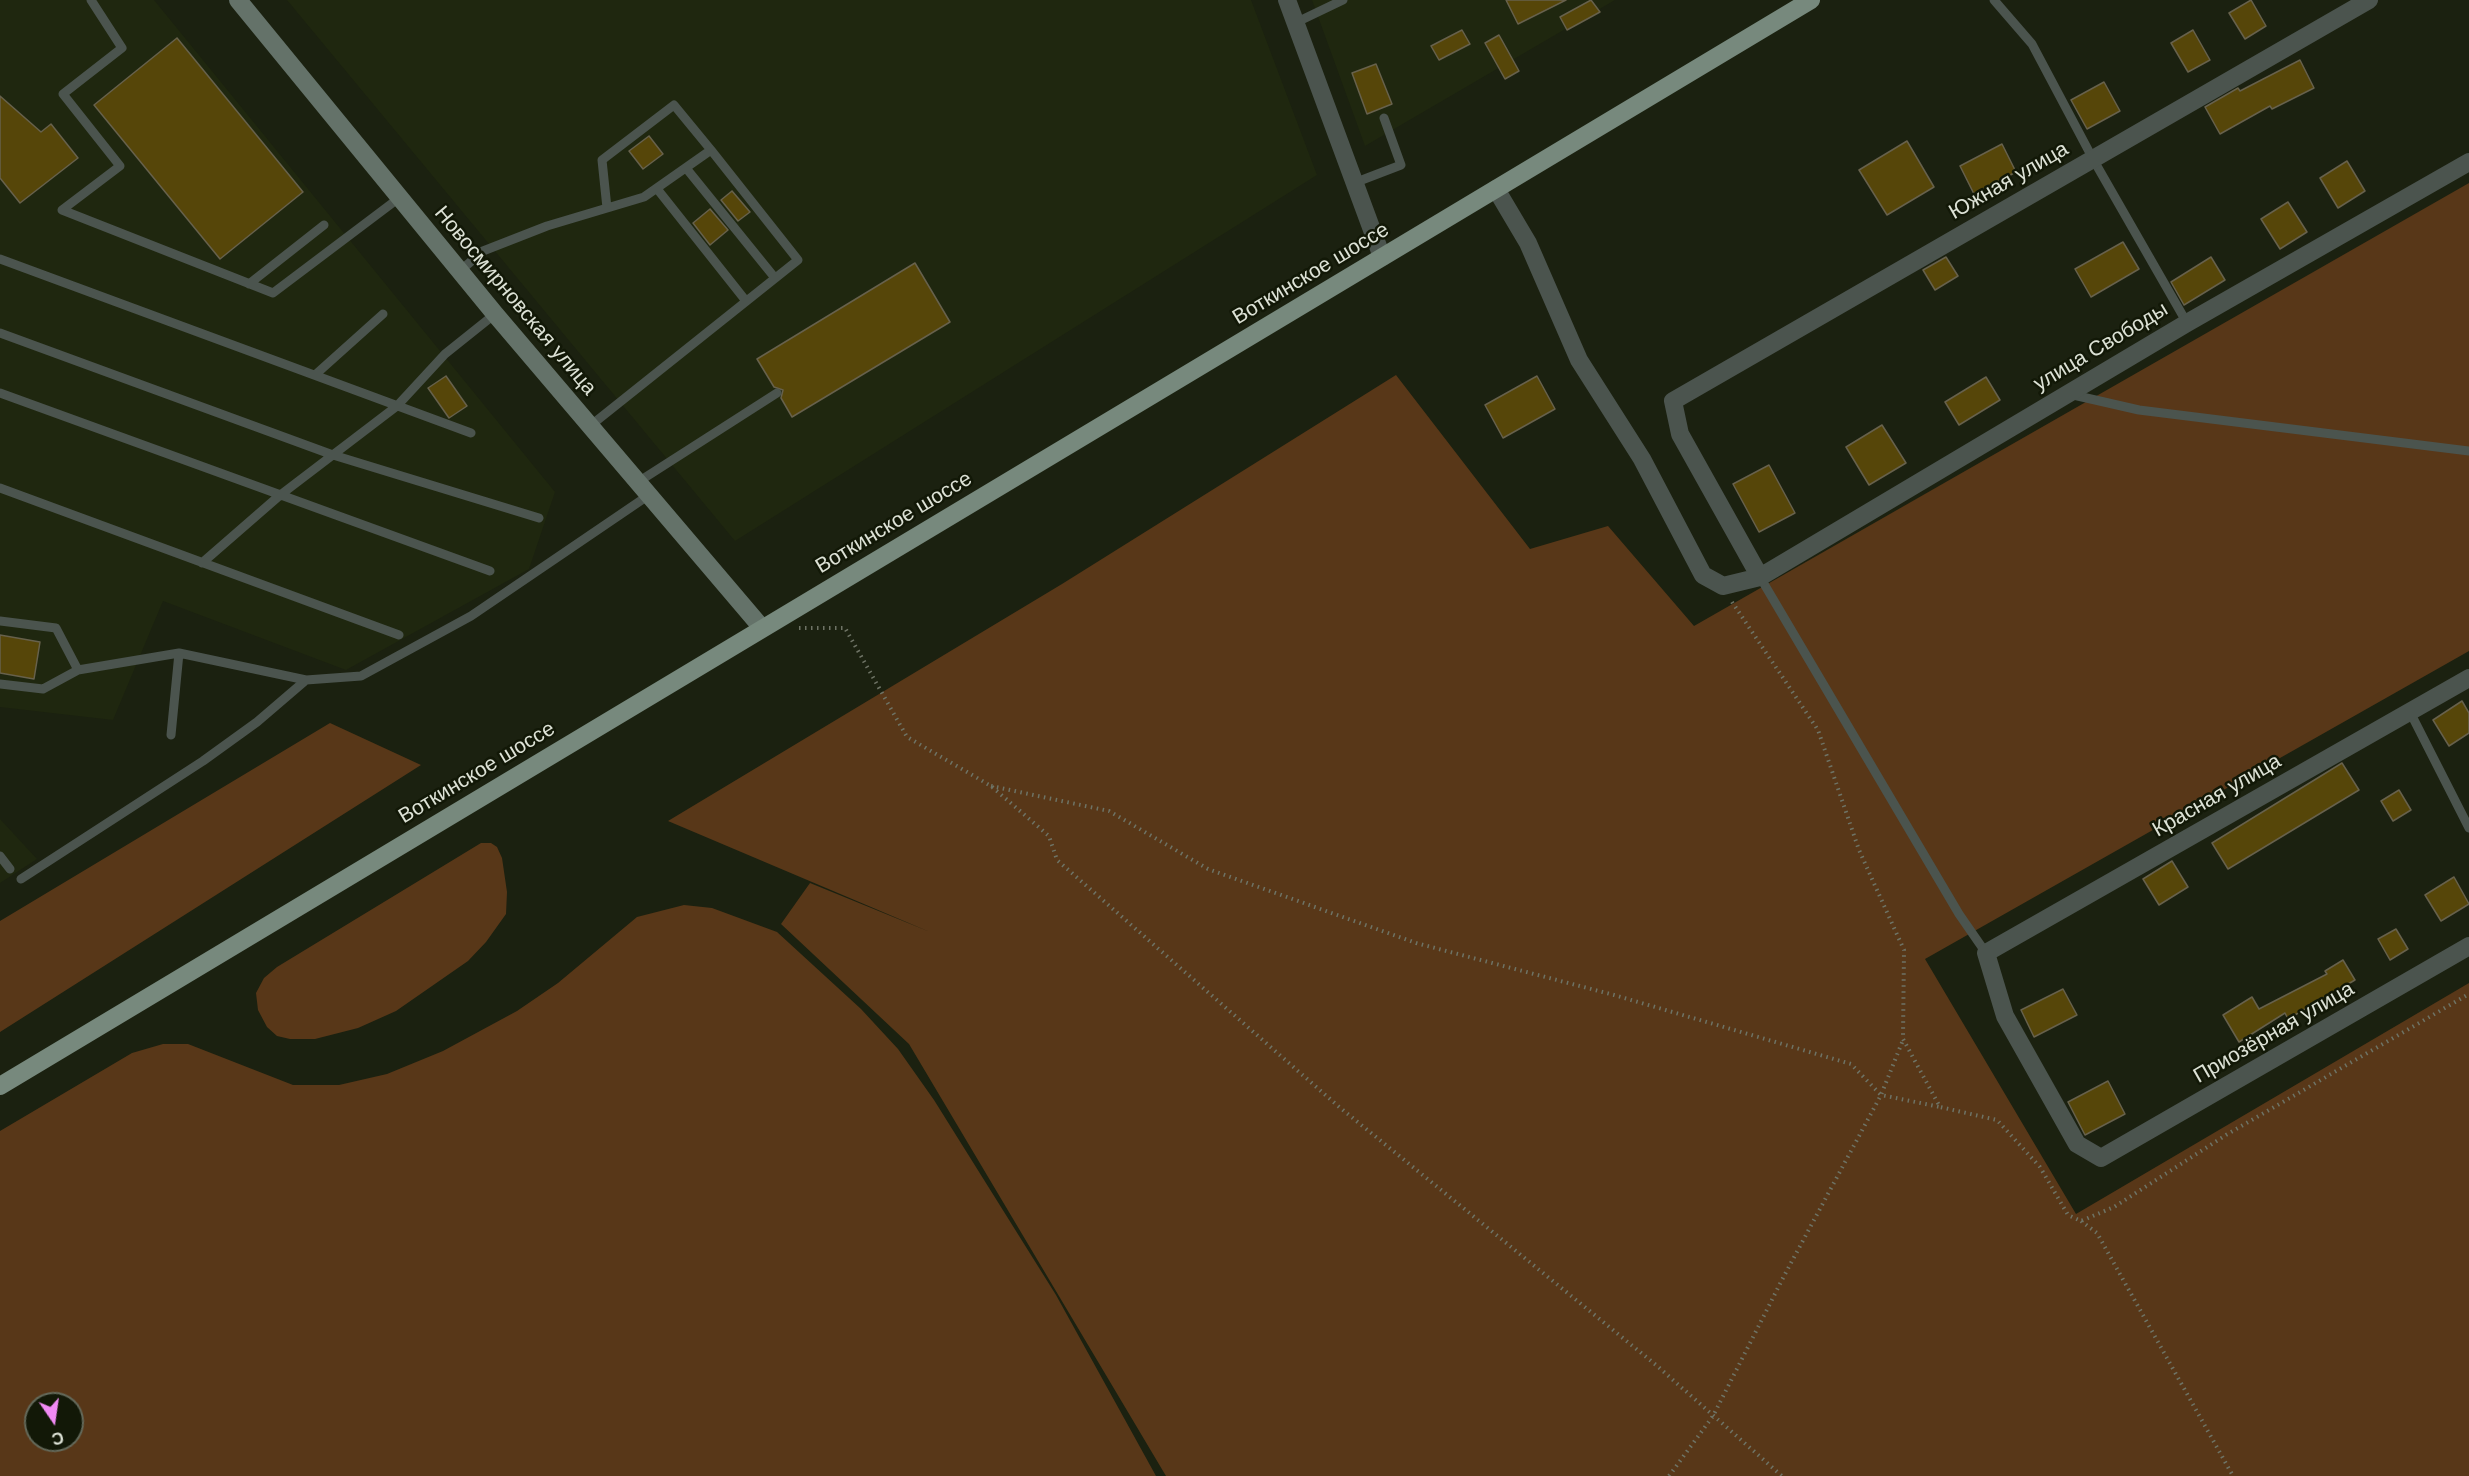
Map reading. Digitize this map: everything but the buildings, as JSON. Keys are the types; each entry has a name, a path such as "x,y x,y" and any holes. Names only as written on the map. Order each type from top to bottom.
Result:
{"main road":[{"name":"Воткинское шоссе","path":"0,1086 1811,0"}],"street":[{"name":"Новосмирновская улица","path":"238,0 495,314 762,628"},
{"path":"1287,0 1382,257"},
{"name":"Южная улица","path":"1761,578 1680,434 1673,401 2369,0"},
{"name":"улица Свободы","path":"1723,586 1761,578 2066,393 2469,162"},
{"path":"1496,189 1528,243 1579,360 1642,459 1703,575 1723,586"},
{"name":"Красная улица","path":"1986,953 2469,678"},
{"name":"Приозёрная улица","path":"1986,953 2005,1016 2077,1144 2101,1158 2469,946"}],"lane":[{"path":"91,0 122,48 63,94 120,166 62,210 273,293 399,198"},
{"path":"1295,23 1343,0"},
{"path":"1994,0 2032,44 2093,159 2187,323"},
{"path":"590,426 798,260 674,105 602,160 607,208"},
{"path":"1354,183 1401,165 1384,118"},
{"path":"460,271 483,251 547,226 658,190 711,150"},
{"path":"686,168 775,278"},
{"path":"658,190 746,302"},
{"path":"249,284 324,225"},
{"path":"0,259 471,433"},
{"path":"315,375 382,314"},
{"path":"202,563 279,496 397,406 445,354 495,314"},
{"path":"0,333 333,455 539,518"},
{"path":"0,393 490,571"},
{"path":"0,684 43,688 78,670 179,653 306,680 361,676 471,615 777,393"},
{"path":"2066,393 2139,410 2469,451"},
{"path":"0,488 399,634"},
{"path":"1761,578 1953,904 1986,953"},
{"path":"0,621 56,628 78,670"},
{"path":"171,735 179,653"},
{"path":"21,879 203,761 257,722 306,680"},
{"path":"2410,712 2469,828"},
{"path":"0,856 10,869"}],"path":[{"path":"1669,1476 1713,1416 1784,1276 1881,1095 1903,1039 1904,950 1859,850 1818,730 1740,618 1723,586"},
{"path":"798,628 845,628 907,737 990,786 1049,836 1057,860 1338,1106 1656,1365 1782,1476"},
{"path":"990,786 1108,811 1208,869 1416,943 1614,995 1851,1064 1881,1095 1997,1120 2040,1167 2068,1215 2097,1233 2234,1476"},
{"path":"2081,1221 2114,1207 2226,1135 2469,994"},
{"path":"1903,1039 1940,1107"}],"shaded area":[{"path":"0,0 154,0 555,492 529,569 346,670 163,601 113,720 0,707"},
{"path":"287,0 1251,0 1317,175 735,541"},
{"path":"1312,0 1615,0 1365,146"},
{"path":"2469,183 2469,651 1925,959 2076,1214 2469,983 2469,1476 1166,1476 909,1044 781,924 810,883 930,932 668,821 1062,584 1396,375 1530,549 1608,526 1694,626"},
{"path":"330,723 421,765 0,1032 0,921"},
{"path":"0,819 37,859 0,883"},
{"path":"481,843 491,843 497,847 502,858 507,892 506,914 486,942 468,961 396,1011 358,1028 315,1039 290,1039 277,1036 267,1027 258,1010 256,993 264,978 277,967"},
{"path":"684,905 712,908 777,932 861,1009 898,1049 934,1100 1056,1295 1156,1476 0,1476 0,1131 132,1053 163,1044 188,1044 293,1085 339,1085 387,1074 443,1051 517,1011 558,983 637,917"}]}
